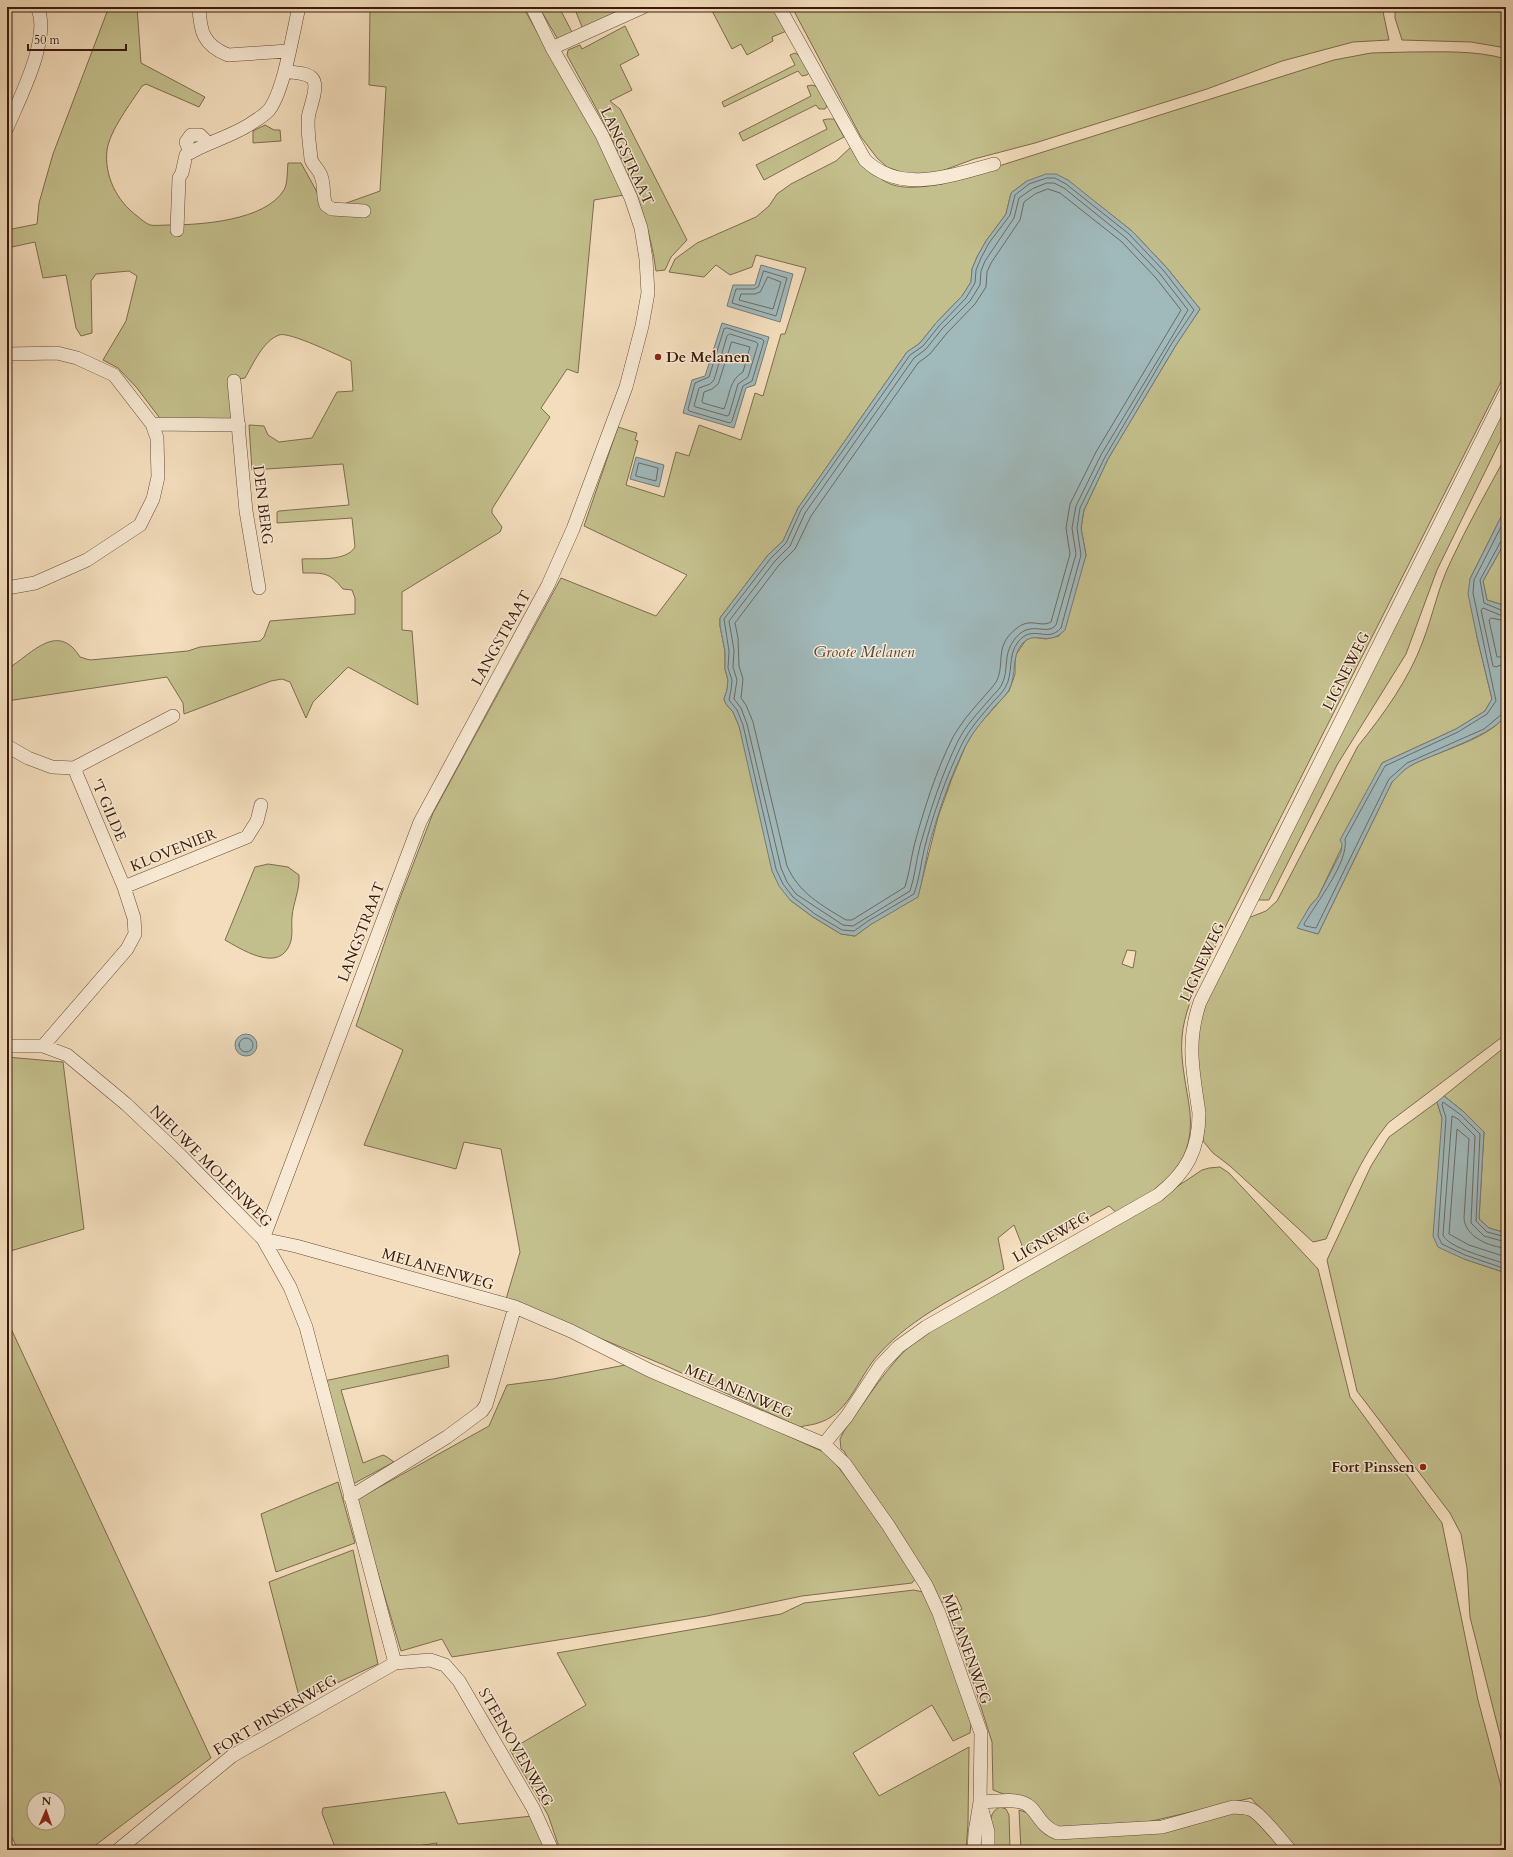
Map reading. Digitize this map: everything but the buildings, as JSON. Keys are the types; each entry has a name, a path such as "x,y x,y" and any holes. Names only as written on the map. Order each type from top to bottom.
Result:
{"street":[{"path":"7,128 39,49 41,25 37,7"},
{"path":"199,7 200,25 204,36 210,45 218,51 228,55 288,51"},
{"path":"177,230 178,178 182,173 186,155 208,143 246,126 269,110 277,94 285,71 288,51 299,7"},
{"name":"LANGSTRAAT","path":"263,1239 420,822 548,585 573,529 626,387 634,359 648,293 641,228 632,198 602,135 552,48 532,7"},
{"path":"552,48 643,7"},
{"path":"779,7 865,160 875,169 916,181 934,179 994,164"},
{"path":"285,71 306,75 314,82 313,102 308,114 311,159 313,165 322,176 326,205 332,208 364,211"},
{"path":"7,354 57,353 77,358 114,375 152,424 157,438 158,477 153,499 140,525 87,560 35,582 7,588"},
{"name":"DEN BERG","path":"234,381 246,511 259,588"},
{"name":"LIGNEWEG","path":"824,1444 846,1416 880,1366 898,1346 926,1327 1158,1195 1169,1186 1188,1162 1197,1141 1199,1123 1191,1046 1193,1023 1200,1002 1506,392"},
{"path":"152,424 239,425"},
{"name":"'T GILDE","path":"7,746 28,758 52,767 74,768 173,716"},
{"name":"'T GILDE","path":"74,768 124,887"},
{"name":"KLOVENIER","path":"43,1046 127,949 135,934 134,918 124,887 247,837 257,820 261,805"},
{"name":"NIEUWE MOLENWEG","path":"7,1046 43,1046 67,1055 126,1104 181,1156 263,1239 290,1287 306,1327 395,1663"},
{"name":"MELANENWEG","path":"263,1239 274,1240 515,1307 571,1331 656,1373 824,1444 845,1464 888,1525 926,1585 940,1613 981,1733 980,1802 975,1832 974,1850"},
{"path":"350,1497 447,1437 482,1411 486,1405 515,1307"},
{"name":"FORT PINSENWEG","path":"118,1850 232,1756 395,1663 430,1660 445,1665"},
{"name":"STEENOVENWEG","path":"445,1665 463,1687 533,1808 552,1850"},
{"path":"980,1802 1012,1801 1024,1803 1029,1806 1044,1825 1058,1833 1162,1827 1233,1807 1244,1808 1253,1811 1260,1817 1290,1850"},
{"name":"MELANENWEG","path":"980,1802 988,1832 988,1850"}],"shaded area":[{"path":"106,7 137,7 141,63 205,97 199,107 146,84 142,86 112,134 107,150 107,160 113,187 123,203 143,221 150,225 181,225 214,222 247,215 262,209 275,200 284,190 287,180 288,163 301,163 327,210 380,191 386,87 369,85 370,7 523,7 599,142 624,195 594,200 578,373 567,369 541,408 550,417 492,509 492,513 502,527 500,532 402,592 402,630 412,631 418,705 348,667 313,702 306,718 290,682 282,679 271,681 184,714 183,703 167,677 7,701 7,667 12,666 38,647 55,641 64,642 72,647 80,657 90,660 188,651 200,647 260,641 264,637 270,621 355,614 355,598 352,590 343,589 330,576 316,573 303,573 302,559 338,557 351,552 355,547 352,518 277,523 277,512 279,511 349,505 343,464 252,470 249,425 264,426 268,435 279,442 312,438 337,392 353,391 351,361 303,340 279,335 268,342 263,348 245,378 231,380 234,416 230,421 165,425 137,388 118,368 103,360 126,321 137,276 129,271 96,274 91,281 92,333 81,336 76,328 66,275 43,278 35,242 7,248 7,230 37,224 39,203 53,154 107,12"},
{"path":"539,7 559,7 575,38 560,43"},
{"path":"588,7 634,7 584,32 576,12"},
{"path":"710,7 770,7 778,14 789,30 772,37 773,41 747,55 741,44 732,49"},
{"path":"794,7 1382,7 1389,40 1353,42 1282,61 1207,89 1035,143 974,159 939,172 920,175 906,174 887,167 877,158 861,137 795,13"},
{"path":"1395,7 1506,7 1506,48 1471,42 1402,40 1395,18"},
{"path":"625,26 639,55 620,65 632,90 610,101 620,109 687,240 671,257 665,270 656,271 651,242 643,214 622,159 567,55 568,50 580,45 582,49"},
{"path":"1458,52 1482,54 1506,59 1506,372 1195,989 1189,1004 1182,1037 1183,1065 1190,1112 1190,1132 1187,1148 1171,1175 1147,1195 1118,1214 1109,1206 1025,1253 1014,1225 998,1238 1004,1269 938,1307 907,1328 879,1354 847,1402 839,1410 831,1417 821,1422 800,1427 664,1365 506,1299 520,1252 501,1149 464,1142 456,1169 364,1145 403,1050 356,1026 397,906 433,813 561,578 656,616 687,575 584,526 618,427 637,433 635,440 638,441 626,485 664,497 676,452 689,456 699,425 741,440 755,393 763,396 781,334 785,334 806,268 756,255 752,267 730,275 716,265 704,277 669,272 675,259 697,243 756,217 769,206 777,194 791,184 836,161 852,146 868,166 885,182 901,187 942,184 1334,60 1371,53","holes":["1027,181 1104,209 1132,231 1167,268 1200,309 1176,345 1108,459 1084,510 1081,528 1086,555 1059,636 1046,639 1032,637 1026,640 1015,656 1015,674 1009,691 976,728 966,745 938,817 920,888 855,936 841,934 813,917 790,900 739,726 733,712 726,704 724,699 728,680 725,669 725,651 720,618 768,555 783,541 798,508 907,352 920,343 936,323 962,296 971,282 972,269 977,257 986,241 1006,214 1011,193","1127,950 1136,951 1133,968 1122,964"]},
{"path":"795,53 800,56 809,73 807,75 802,76 798,71 724,107 722,102 795,65 790,55"},
{"path":"812,85 818,87 827,106 825,109 819,109 816,105 743,141 739,133 811,96 807,86"},
{"path":"834,119 844,137 764,180 756,165 827,129 823,120"},
{"path":"265,125 274,130 280,130 281,141 253,143 253,131"},
{"path":"1506,404 1506,429 1437,570 1406,654 1337,765 1269,900 1257,900"},
{"path":"1506,456 1506,507 1470,579 1477,637 1492,699 1485,711 1456,729 1382,763 1318,897 1310,906 1298,928 1318,934 1392,782 1410,766 1463,744 1490,730 1500,722 1506,713 1506,1034 1388,1123 1369,1150 1346,1194 1326,1239 1313,1242 1230,1166 1213,1153 1203,1141 1204,1124 1196,1041 1205,999 1248,918 1266,911 1277,901 1358,746 1395,696 1411,669 1423,641 1442,582 1450,563 1470,522"},
{"path":"1506,540 1506,606 1487,600 1483,581"},
{"path":"268,864 288,867 299,875 290,944 282,955 275,958 267,958 249,953 225,940 255,867"},
{"path":"1506,1046 1506,1233 1489,1228 1479,1219 1484,1132 1464,1112 1444,1096"},
{"path":"7,1057 63,1062 84,1229 7,1252"},
{"path":"1437,1102 1442,1118 1464,1259 1506,1273 1506,1759 1470,1617 1467,1568 1461,1534 1450,1513 1357,1391 1327,1260 1371,1166 1389,1137"},
{"path":"1220,1167 1229,1173 1318,1269 1350,1397 1442,1523 1478,1700 1506,1805 1506,1850 1298,1850 1251,1798 1139,1824 1059,1829 1006,1795 993,1790 992,1742 971,1676 948,1616 962,1609 956,1596 941,1603 854,1470 844,1451 841,1449 840,1439 844,1431 887,1370 918,1338 1160,1198 1202,1170"},
{"path":"7,1320 211,1758 89,1850 18,1850 7,1827"},
{"path":"448,1355 449,1367 341,1390 363,1463 383,1455 394,1462 353,1484 324,1381"},
{"path":"630,1364 828,1454 884,1526 916,1578 912,1583 802,1596 707,1616 452,1657 442,1639 401,1651 356,1500 489,1426 507,1385 553,1379"},
{"path":"338,1482 355,1543 276,1572 261,1514"},
{"path":"353,1550 378,1664 300,1700 269,1582"},
{"path":"914,1590 923,1592 937,1622 971,1724 970,1733 953,1741 932,1705 853,1753 879,1796 969,1747 968,1824 966,1850 560,1850 548,1815 510,1750 586,1705 557,1653 781,1614 804,1603"},
{"path":"445,1792 458,1824 532,1816 546,1850 434,1850 437,1843 391,1850 336,1850 322,1813 323,1808"},
{"path":"1000,1807 1006,1809 1009,1815 1010,1850 991,1850 990,1826 992,1814"},
{"path":"1019,1810 1028,1813 1048,1834 1234,1812 1248,1815 1254,1819 1282,1850 1021,1850"}],"water":[{"name":"Groote Melanen","path":"1046,174 1056,174 1068,180 1132,231 1167,268 1200,309 1176,345 1108,459 1084,510 1081,528 1086,555 1065,630 1053,638 1032,638 1022,644 1016,654 1013,678 1009,690 972,734 960,757 935,823 918,897 870,925 855,936 841,934 813,917 790,900 779,886 772,871 739,726 733,712 726,704 724,699 728,680 725,669 725,651 720,618 768,555 783,541 798,508 907,352 920,343 936,323 962,296 971,282 972,269 977,257 986,241 1006,214 1011,193 1027,181"},
{"path":"761,265 793,274 780,322 727,306 733,285 755,285"},
{"path":"722,323 769,337 755,385 746,388 734,428 683,413 692,380 705,376"},
{"path":"636,457 664,465 659,487 630,479"},
{"path":"1506,507 1506,540 1483,581 1487,600 1506,606 1506,671 1502,674 1507,699 1506,713 1501,721 1492,728 1463,743 1419,761 1405,769 1392,782 1318,934 1297,928 1310,906 1318,897 1341,852 1342,844 1340,840 1382,763 1456,729 1485,711 1492,699 1468,594 1470,579"},
{"path":"246,1034 254,1037 257,1045 254,1053 246,1056 238,1053 235,1045 238,1037"},
{"path":"1444,1096 1464,1112 1484,1132 1479,1219 1489,1228 1506,1233 1506,1273 1464,1259 1438,1247 1433,1236 1442,1118 1437,1102"}],"place":[{"name":"De Melanen","path":"658,357"},
{"name":"Fort Pinssen","path":"1423,1467"}]}
